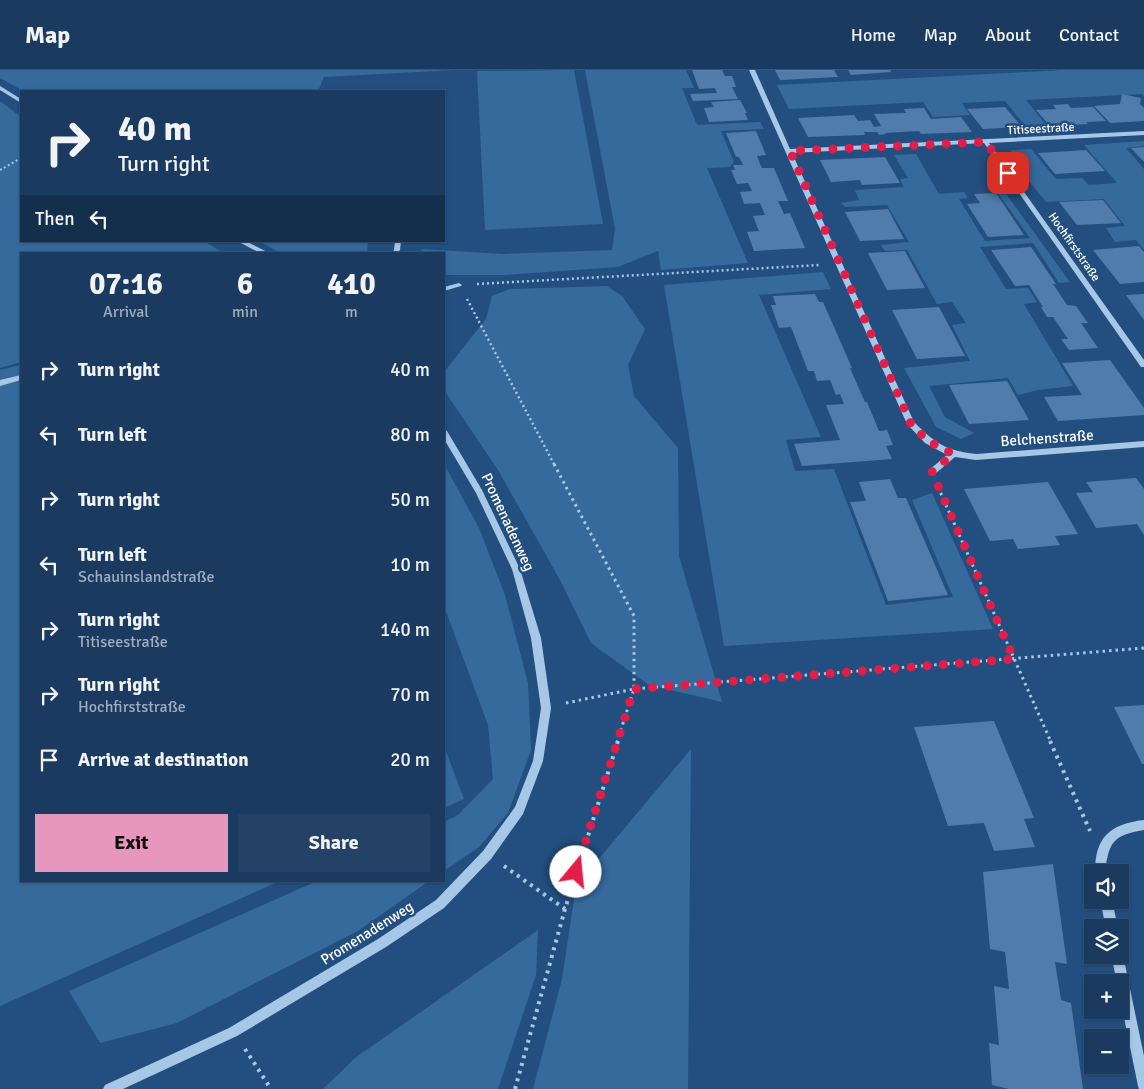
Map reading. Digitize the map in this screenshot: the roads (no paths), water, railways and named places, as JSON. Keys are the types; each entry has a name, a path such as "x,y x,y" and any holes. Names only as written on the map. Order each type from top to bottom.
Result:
{"street":[{"path":"752,70 911,424 928,441 953,454 932,472"},
{"path":"0,88 20,100"},
{"name":"Titiseestraße","path":"790,151 1144,133"},
{"name":"Hochfirststraße","path":"986,142 1144,365"},
{"path":"242,242 264,252"},
{"path":"445,289 459,285"},
{"path":"0,383 20,378"},
{"name":"Promenadenweg","path":"109,1089 233,1032 382,944 440,904 488,855 519,810 538,760 546,708 536,638 516,569 479,492 445,435"},
{"name":"Belchenstraße","path":"953,454 976,457 1144,444"},
{"path":"1100,864 1101,856 1108,838 1127,827 1144,825"},
{"path":"1119,964 1144,1086"}]}
